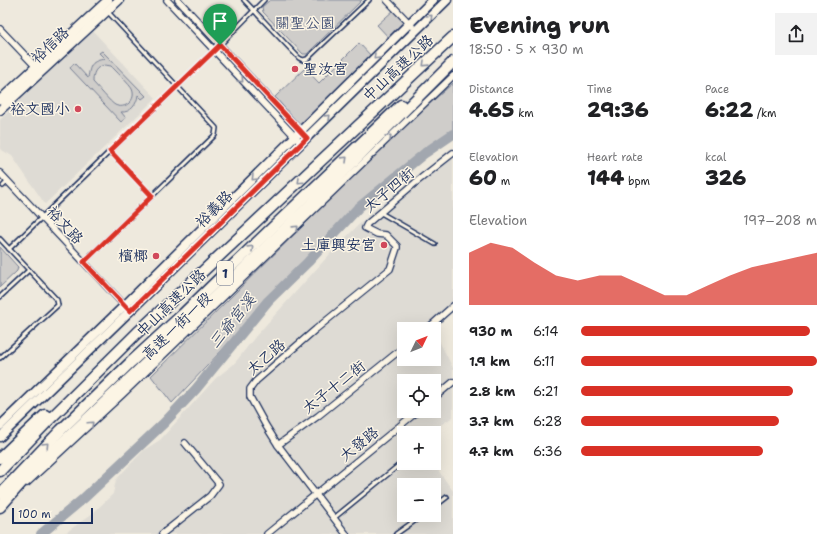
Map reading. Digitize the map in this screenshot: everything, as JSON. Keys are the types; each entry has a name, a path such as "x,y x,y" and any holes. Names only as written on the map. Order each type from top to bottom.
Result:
{"highway":[{"name":"中山高速公路","path":"0,471 137,333 453,37"},
{"name":"中山高速公路","path":"0,494 61,430 126,367 453,56"},
{"path":"0,502 319,196 453,62"},
{"path":"0,458 108,354 137,333"},
{"path":"0,507 31,472"}],"street":[{"name":"裕信路","path":"0,110 39,69 105,6 118,0"},
{"path":"167,0 214,51 301,137"},
{"path":"178,0 301,137"},
{"path":"387,0 417,30"},
{"name":"裕義路","path":"0,437 301,137 434,0"},
{"name":"裕義路","path":"301,137 417,30 447,0"},
{"path":"0,29 39,69"},
{"name":"裕信路","path":"0,100 39,69"},
{"name":"高速一街一段","path":"0,507 123,394 453,76"},
{"name":"太子四街","path":"393,260 397,246 386,234 377,234 365,228 367,224 453,152"},
{"name":"裕文路","path":"0,173 127,309"},
{"name":"太乙路","path":"346,534 278,445 250,397 250,388 256,381 316,329 390,269 393,260"},
{"path":"435,322 453,306"},
{"name":"裕義路","path":"0,426 127,309"},
{"name":"太子十二街","path":"278,445 318,416 397,353"},
{"path":"441,392 453,382"},
{"name":"大發路","path":"267,534 410,418"},
{"path":"162,534 210,496 219,484 185,442"}],"lane":[{"path":"244,0 299,58 303,60 307,59 368,0"},
{"path":"9,249 214,51 264,0"},
{"path":"84,262 215,135 216,128 105,6"},
{"path":"110,151 152,196"},
{"path":"3,186 8,181"},
{"path":"381,213 435,244"},
{"path":"0,239 57,300 58,305 0,358"},
{"path":"0,297 29,270"},
{"path":"333,518 397,467"},
{"path":"441,502 447,497"},
{"path":"396,534 414,522"}],"shaded area":[{"name":"裕文國小","path":"91,29 156,98 45,204 12,156 0,149 0,120"},
{"path":"453,147 453,306 434,322 397,322 397,366 441,366 441,345 453,368 453,417 439,426 397,426 397,470 438,470 453,491 453,534 64,534 93,513 113,494 116,480 123,472 144,450 160,440 216,378 234,364 255,337 339,244 371,213"}],"green space":[{"name":"關聖公園","path":"270,0 362,0 307,54 303,54 263,12 262,7"},
{"path":"394,10 406,22 390,39 377,25"},
{"path":"359,43 372,57 302,128 275,97 305,68 319,83"},
{"path":"102,51 146,96 142,99 138,95 136,102 131,109 121,112 126,118 121,122 70,68 74,63 88,78 92,64 105,59 99,53","holes":["106,65 111,66 132,89 133,97 126,105 115,105 93,82 95,71 99,67"]},
{"path":"453,83 453,131 357,207 172,403 151,376 399,131"},
{"path":"0,247 18,267 17,271 0,287"}],"waterway":[{"name":"三爺宮溪","path":"41,534 83,499 164,423 196,389 268,301 308,262 358,208 425,153 453,134"}],"place":[{"name":"聖汝宮","path":"295,69"},
{"name":"裕文國小","path":"78,109"},
{"name":"土庫興安宮","path":"384,245"},
{"name":"檳榔","path":"156,256"}],"route":[{"path":"220,45 307,138 130,311 84,262 152,196 110,151 220,45"}]}
